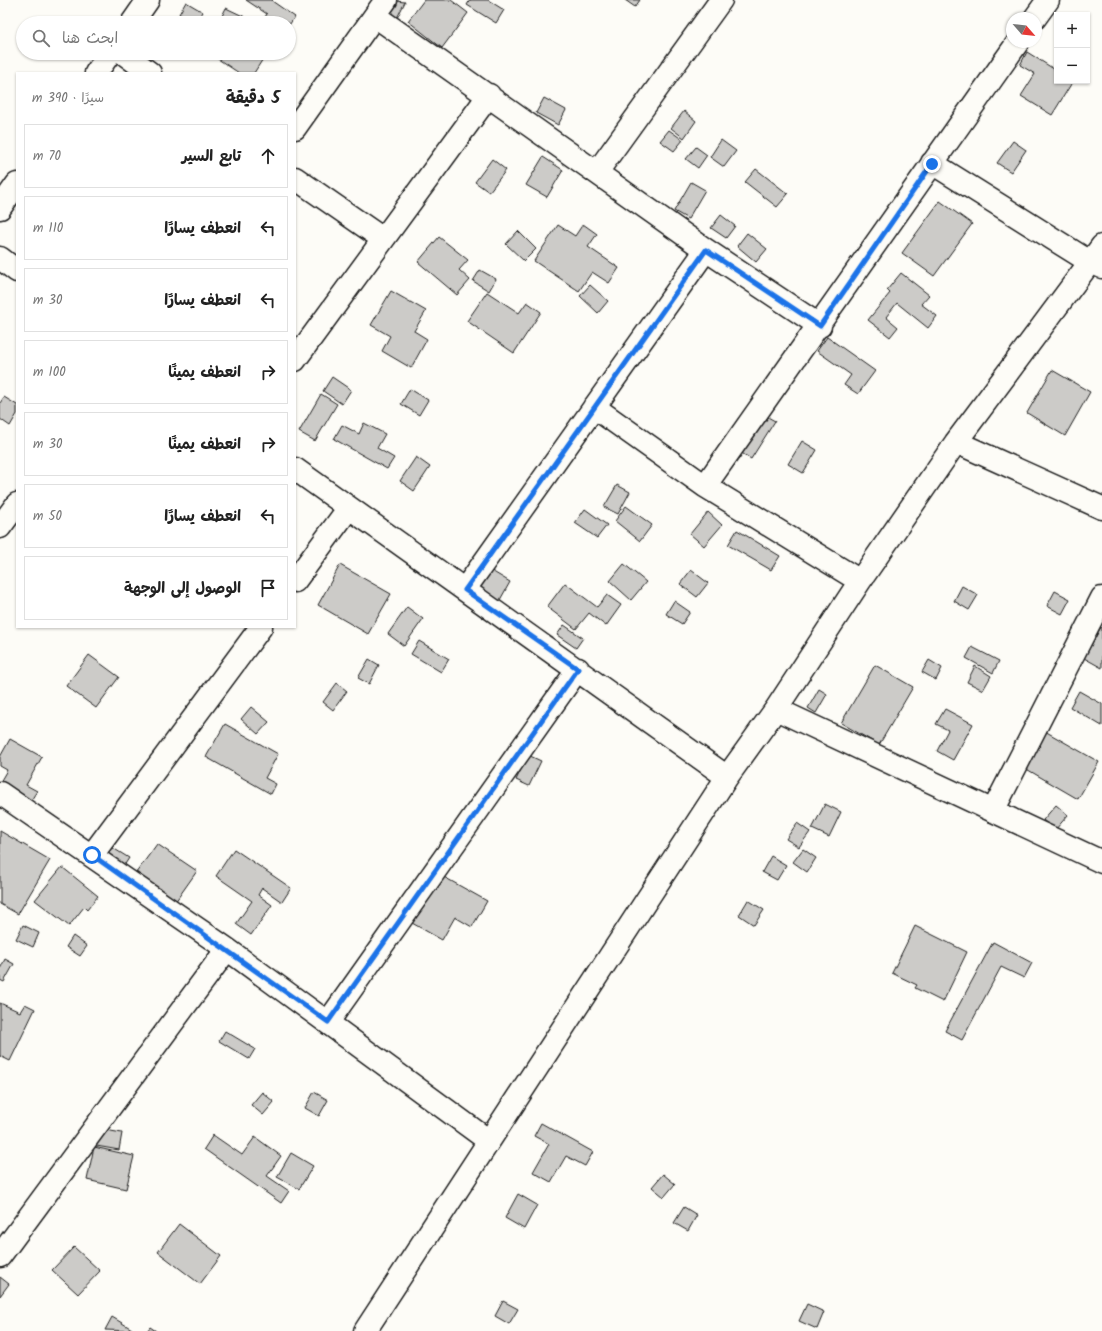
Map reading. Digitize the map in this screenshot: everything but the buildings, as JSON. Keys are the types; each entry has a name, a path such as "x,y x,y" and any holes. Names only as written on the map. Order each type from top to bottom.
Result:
{"street":[{"path":"137,16 148,0"},
{"path":"597,172 721,0"},
{"path":"1039,12 1048,0"},
{"path":"296,127 380,8 489,95 706,250 820,326"},
{"path":"706,486 820,326 1014,48"},
{"path":"97,72 105,60"},
{"path":"132,60 149,72"},
{"path":"296,359 489,95"},
{"path":"365,1331 727,777 776,710 860,581 956,442 1098,258 932,164"},
{"path":"296,179 383,239"},
{"path":"0,208 16,185"},
{"path":"465,590 706,250"},
{"path":"0,258 16,269"},
{"path":"594,407 706,486 860,581"},
{"path":"956,442 1102,508"},
{"path":"296,470 348,509 578,669 727,777"},
{"path":"0,527 16,505"},
{"path":"296,580 348,509"},
{"path":"993,811 1102,598"},
{"path":"92,855 260,628"},
{"path":"328,1022 578,669"},
{"path":"776,710 1102,862"},
{"path":"0,793 227,949 489,1141"},
{"path":"0,1256 227,949"}],"route":[{"path":"92,855 227,949 328,1022 578,669 465,590 706,250 820,326 932,164"}]}
